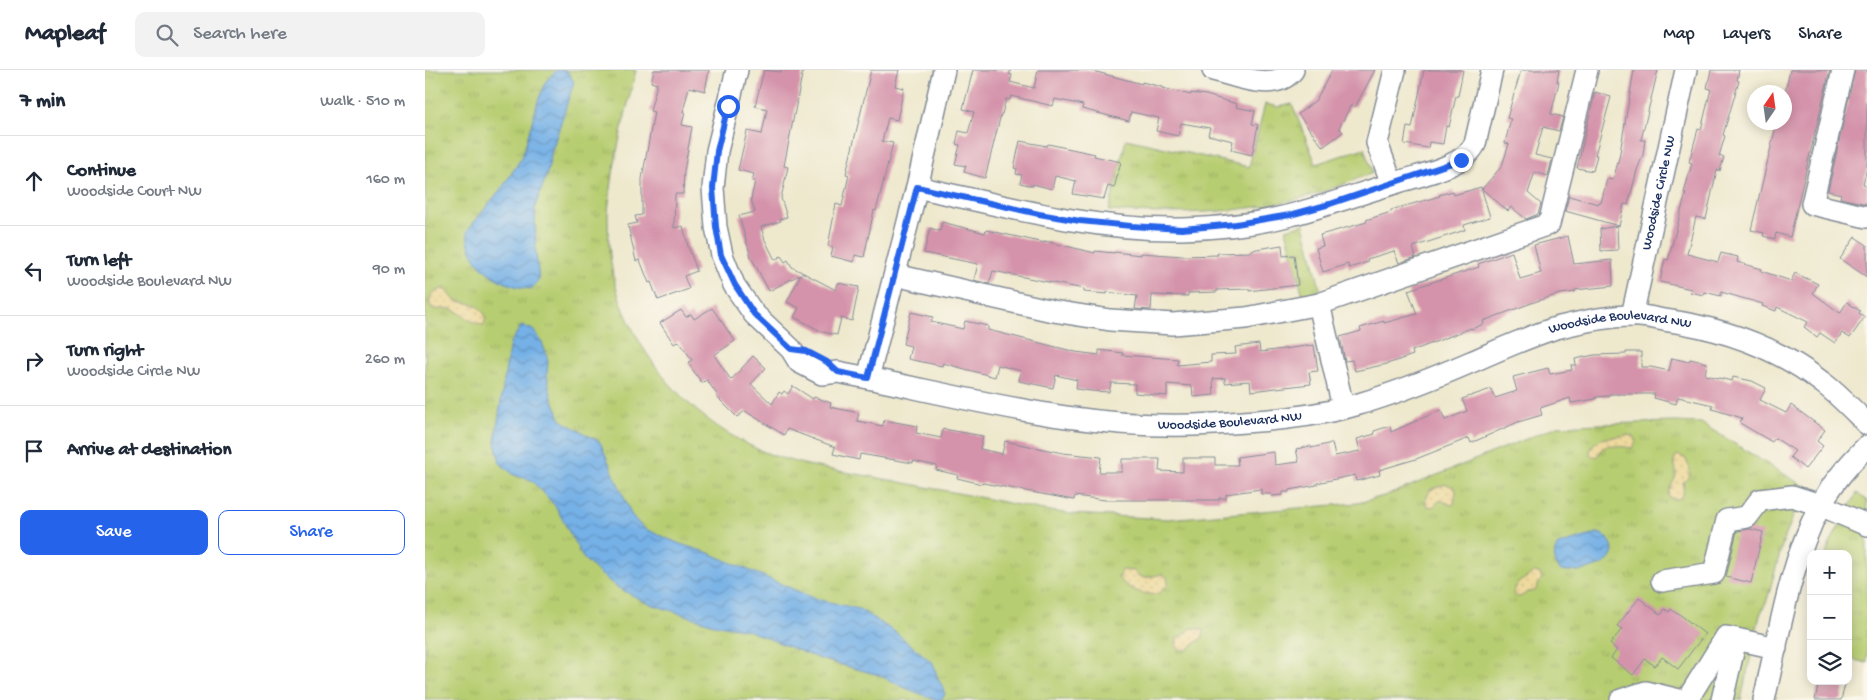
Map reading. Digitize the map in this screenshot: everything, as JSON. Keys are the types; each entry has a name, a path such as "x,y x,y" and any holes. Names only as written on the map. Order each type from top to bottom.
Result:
{"street":[{"name":"Woodside Boulevard NW","path":"737,70 717,151 713,188 716,227 721,255 735,285 754,314 791,349 806,351 827,362 838,372 1075,419 1147,425 1211,425 1297,416 1356,405 1417,384 1514,342 1557,328 1591,320 1632,316 1686,323 1724,331 1761,346 1793,362 1824,383 1867,424"},
{"path":"868,378 917,187 944,70"},
{"path":"1213,70 1263,82 1285,78 1293,70"},
{"path":"1392,184 1377,143 1395,70"},
{"path":"917,187 1071,220 1131,226 1182,229 1236,224 1290,215 1456,163 1471,151 1475,144 1493,70"},
{"path":"895,275 1053,311 1119,320 1173,324 1237,319 1319,304 1549,224 1587,70"},
{"name":"Woodside Circle NW","path":"1632,316 1686,70"},
{"path":"1843,70 1812,204 1867,217"},
{"path":"1319,304 1343,407"},
{"path":"1764,700 1795,570 1821,505 1843,471 1867,446"},
{"path":"1662,581 1714,573 1727,520 1747,517 1760,500 1792,496 1821,505 1867,525"},
{"path":"1687,700 1726,637 1776,648"},
{"path":"1722,700 1736,639"},
{"path":"1621,700 1645,692 1679,700"}],"green space":[{"path":"425,70 636,70 616,158 608,208 610,256 613,277 619,297 629,321 655,365 670,385 688,403 728,434 765,452 794,462 1043,510 1072,514 1168,519 1358,503 1388,495 1558,426 1674,422 1701,423 1805,487 1783,542 1767,600 1760,615 1741,700 425,700"},
{"path":"1265,104 1279,107 1292,104 1316,164 1364,148 1373,173 1313,195 1262,206 1186,213 1109,211 1126,139 1249,167"},
{"path":"1304,224 1322,296 1304,300 1286,229"},
{"path":"1857,493 1867,501 1867,663 1852,659 1852,550 1827,550"}],"sand":[{"path":"443,289 456,301 477,306 486,317 484,325 480,325 451,309 431,307 430,297 436,291"},
{"path":"1627,435 1634,436 1636,440 1633,448 1609,445 1602,449 1597,457 1590,455 1591,449 1598,441"},
{"path":"1677,455 1685,458 1690,471 1688,477 1683,482 1682,496 1674,499 1670,498 1668,494 1676,475 1674,462"},
{"path":"1446,484 1454,487 1456,491 1454,504 1451,505 1440,500 1433,507 1427,506 1425,502 1430,490"},
{"path":"1122,570 1135,571 1137,575 1145,578 1162,574 1166,576 1169,584 1158,594 1142,593 1132,589 1119,579"},
{"path":"1535,572 1539,573 1542,578 1535,591 1528,592 1520,597 1515,596 1513,593 1518,583"},
{"path":"1193,628 1204,630 1203,637 1187,650 1180,650 1176,645 1177,638"}],"water":[{"path":"557,70 567,71 574,82 552,150 547,174 535,207 536,254 539,280 531,289 508,284 487,272 473,254 467,231 504,185 522,157 538,101 546,81"},
{"path":"522,325 533,330 542,342 548,360 547,375 551,395 561,420 600,442 632,516 643,528 680,544 709,553 816,599 859,609 895,632 933,663 945,695 940,700 936,700 879,675 820,659 747,630 714,624 647,603 617,587 599,573 583,558 556,507 543,492 531,480 514,475 500,463 495,442 504,380 510,343"},
{"path":"1599,533 1609,540 1613,549 1611,558 1607,562 1586,570 1561,571 1555,558 1555,551 1558,545"}],"building":[{"path":"654,70 709,70 705,91 689,87 682,125 692,127 684,171 683,194 675,194 674,228 683,226 697,271 684,276 689,289 658,300 640,260 636,261 628,225 637,223 635,216 642,215 642,179 654,112 650,111 657,84 651,82"},
{"path":"764,70 781,72 781,70 803,70 784,166 788,167 781,198 787,217 780,219 781,221 761,227 775,260 781,256 785,262 788,260 792,267 836,290 838,283 859,287 852,321 841,318 837,335 819,331 794,317 799,308 787,302 801,274 769,291 751,257 739,216 755,212 751,199 755,181 752,181 754,174 738,170 747,131 762,134 767,109 755,106"},
{"path":"871,70 899,70 895,86 904,88 897,120 888,118 882,141 893,143 876,211 874,210 864,257 855,255 854,262 831,256 833,247 828,246 836,204 842,206 849,175 846,174"},
{"path":"973,70 1011,70 1009,74 1012,75 1010,82 1034,88 1038,70 1089,70 1191,95 1191,93 1206,95 1237,104 1236,107 1255,111 1252,124 1258,125 1252,155 1231,150 1233,141 1208,135 1210,128 1181,123 1178,136 1156,131 1159,118 1131,112 1129,121 1082,109 1083,105 1055,99 1053,106 1011,96 1010,100 1006,99 1001,114 985,178 964,172 966,166 955,164 960,145 956,144 959,131 968,133 974,112 963,109"},
{"path":"1332,70 1375,70 1355,107 1351,105 1339,128 1343,132 1323,147 1298,114 1316,100"},
{"path":"1424,70 1463,70 1458,96 1456,96 1449,127 1446,126 1443,144 1429,142 1428,148 1404,144 1407,127 1412,128"},
{"path":"1521,70 1559,70 1557,82 1559,82 1551,114 1563,117 1559,131 1543,127 1535,155 1552,159 1548,176 1535,172 1528,193 1541,204 1538,214 1526,219 1511,207 1508,211 1482,189 1502,166 1509,144 1505,143 1511,119 1507,118"},
{"path":"1634,70 1658,70 1641,140 1645,140 1643,155 1628,205 1624,204 1619,226 1565,211 1569,196 1598,204 1599,202 1601,203 1607,179 1613,180 1619,158"},
{"path":"1711,70 1739,70 1737,80 1739,81 1723,135 1725,136 1719,156 1724,157 1720,171 1717,170 1706,219 1696,217 1687,254 1718,262 1721,253 1738,257 1737,262 1762,269 1761,271 1791,281 1795,273 1818,284 1813,293 1840,313 1847,302 1865,317 1850,338 1842,333 1835,343 1820,333 1817,337 1804,327 1808,322 1777,307 1776,311 1762,306 1763,304 1721,292 1721,296 1704,292 1703,295 1690,292 1691,289 1660,282 1665,259 1668,260 1686,193 1684,193 1692,163 1689,162 1698,129 1701,130 1711,89 1707,88"},
{"path":"1790,70 1830,70 1790,237 1776,233 1775,239 1763,236 1764,233 1751,230 1775,130 1792,130 1792,85 1787,85"},
{"path":"1855,70 1867,70 1867,168 1863,184 1867,185 1867,204 1840,198 1841,194 1828,191"},
{"path":"1595,92 1611,97 1595,155 1597,155 1593,171 1577,168"},
{"path":"1020,141 1047,146 1048,144 1095,154 1094,156 1121,162 1114,188 1108,186 1104,199 1073,194 1076,181 1055,176 1052,189 1020,183 1022,175 1016,174 1017,169 1014,168"},
{"path":"1481,187 1490,217 1464,225 1465,230 1413,247 1416,257 1399,263 1394,251 1367,259 1368,262 1349,268 1348,264 1323,272 1316,248 1323,246 1320,235 1367,222 1366,220 1391,212 1391,210 1439,195 1453,191 1454,195"},
{"path":"942,222 985,233 986,230 1095,253 1095,251 1141,255 1141,253 1182,256 1218,255 1217,253 1251,252 1251,250 1282,245 1283,256 1294,255 1298,285 1249,291 1249,289 1217,290 1217,292 1188,293 1188,296 1152,295 1151,310 1135,309 1137,296 1107,292 1107,294 1084,292 1084,289 993,271 989,284 974,280 978,264 924,253 930,228 940,231"},
{"path":"1617,226 1618,250 1601,251 1600,229"},
{"path":"1568,236 1574,264 1612,260 1613,286 1575,290 1575,292 1560,294 1537,301 1483,321 1484,324 1412,351 1413,355 1387,364 1355,371 1352,360 1345,361 1340,337 1361,331 1360,328 1417,314 1408,290 1479,267 1478,264 1512,252 1520,279 1541,273 1534,245"},
{"path":"1855,237 1867,245 1867,277 1840,259"},
{"path":"712,308 735,341 714,355 731,380 753,356 766,368 751,384 772,404 779,392 782,394 784,391 788,394 793,386 813,399 814,397 831,403 830,407 859,413 857,421 883,426 884,420 917,426 916,433 941,438 943,429 983,436 980,449 1002,454 1005,441 1063,453 1101,457 1099,472 1122,472 1122,459 1160,459 1159,471 1183,472 1183,458 1215,458 1215,465 1238,465 1237,457 1274,452 1275,465 1299,462 1296,449 1311,446 1311,448 1332,443 1335,456 1360,451 1357,439 1375,434 1374,431 1390,426 1391,432 1441,410 1445,420 1467,411 1462,399 1491,389 1495,398 1517,391 1513,377 1548,368 1550,374 1572,370 1571,365 1576,365 1575,359 1594,355 1626,354 1626,352 1641,352 1641,367 1669,371 1672,358 1689,362 1690,359 1707,363 1705,375 1732,381 1733,377 1752,381 1766,388 1760,400 1786,413 1791,405 1825,430 1817,441 1823,446 1805,469 1790,457 1795,451 1775,438 1772,442 1740,423 1742,418 1712,409 1713,405 1678,397 1676,404 1654,398 1655,394 1609,394 1609,396 1571,403 1570,398 1540,408 1542,415 1518,422 1471,443 1469,438 1416,459 1379,470 1380,475 1356,481 1355,475 1289,490 1289,492 1283,492 1283,495 1261,494 1261,489 1226,494 1226,498 1219,498 1219,500 1105,500 1075,496 1074,500 957,478 958,475 936,470 937,466 913,461 913,463 860,454 859,460 833,454 835,447 787,429 784,435 745,411 737,417 717,397 707,380 702,383 688,363 692,360 679,341 674,344 660,323 681,310 686,317 691,314 694,319"},
{"path":"911,312 933,317 931,322 963,329 965,321 988,326 988,330 1076,352 1099,355 1099,350 1123,353 1122,355 1178,359 1177,365 1211,362 1211,355 1236,354 1235,347 1259,344 1260,352 1314,345 1318,371 1309,372 1311,384 1251,391 1250,381 1225,383 1225,378 1213,379 1214,395 1193,397 1192,386 1167,384 1167,396 1135,393 1135,384 1111,383 1109,392 1091,391 1076,389 1077,380 1056,375 1053,388 1019,381 1021,371 998,365 995,377 943,363 942,366 908,359 911,346 903,344"},
{"path":"1750,529 1763,532 1751,583 1726,577 1737,531"},
{"path":"1639,598 1661,615 1665,609 1669,612 1671,609 1705,634 1678,669 1662,657 1655,666 1645,659 1633,675 1611,658 1617,650 1610,644 1622,629 1617,626"},
{"path":"1818,685 1845,685 1841,700 1815,700"}],"route":[{"path":"728,106 717,151 713,188 716,227 721,255 735,285 754,314 791,349 806,351 827,362 838,372 868,378 917,187 1039,214 1080,221 1182,229 1236,224 1290,215 1330,204 1461,160"}]}
